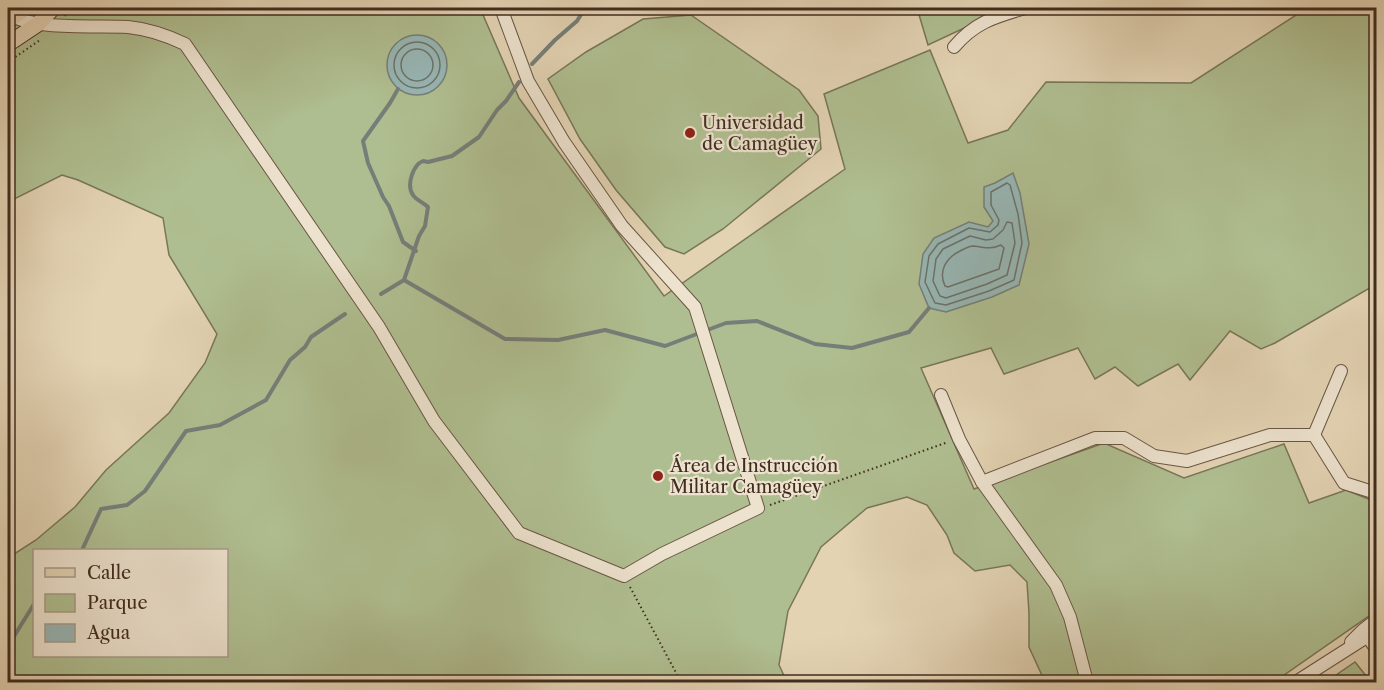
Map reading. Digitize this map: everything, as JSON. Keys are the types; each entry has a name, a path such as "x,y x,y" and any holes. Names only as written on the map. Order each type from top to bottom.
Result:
{"main road":[{"path":"8,44 38,24 53,8"}],"street":[{"path":"13,15 38,24 129,28 161,33 185,44 380,327 434,421 519,533 624,576 662,554 758,508 695,307 622,226 564,142 528,81 501,8"},
{"path":"954,47 966,33 977,26 1025,8"},
{"path":"1314,435 1341,371"},
{"path":"941,395 959,439 982,482 1056,585 1070,617 1087,682"},
{"path":"982,482 1095,438 1124,438 1154,456 1187,461 1270,435 1314,435"},
{"path":"1314,435 1344,483 1377,494"},
{"path":"1296,682 1370,633 1377,620"},
{"path":"1370,633 1377,649"}],"path":[{"path":"758,508 959,439"},
{"path":"624,576 681,682"}],"green space":[{"path":"8,8 480,8 519,98 664,296 845,169 824,94 930,50 968,143 1008,130 1046,82 1191,83 1307,8 1376,8 1376,292 1373,286 1261,349 1230,331 1190,380 1178,364 1138,386 1115,367 1095,379 1078,348 1004,374 991,348 921,368 974,489 1104,443 1184,478 1284,444 1309,503 1346,490 1376,502 1376,611 1274,682 1045,682 1029,647 1027,582 1010,565 975,571 954,553 947,535 927,505 907,497 867,508 821,547 788,611 779,665 787,682 8,682 8,558 36,540 75,507 106,470 169,413 205,363 217,334 169,255 163,218 62,175 14,199 8,205"},
{"path":"917,8 1007,8 928,45"},
{"path":"691,15 799,90 818,116 821,149 723,229 684,254 665,247 616,190 580,139 548,79 586,52 643,19"},
{"path":"1355,662 1371,682 1326,682"}],"water":[{"path":"417,35 438,44 447,65 438,86 417,95 396,86 387,65 396,44"},
{"path":"1013,173 1020,193 1029,244 1019,285 992,297 946,312 929,308 919,284 923,254 934,238 969,222 988,227 993,221 984,207 984,187"}],"waterway":[{"path":"532,64 577,21 582,13 581,8"},
{"path":"381,294 404,280 419,236 425,226 428,207 414,197 410,186 416,167 423,161 428,162 452,156 479,137 519,82"},
{"path":"398,89 363,141 368,163 403,242 416,251"},
{"path":"404,280 505,339 558,340 605,330 665,346 726,323 757,321 815,344 852,348 909,332 929,308"},
{"path":"82,549 101,509 127,505 145,491 186,431 220,425 266,400 290,360 305,347 311,337 345,314"},
{"path":"8,646 33,606"}],"place":[{"name":"Universidad de Camagüey","path":"690,133"},
{"name":"Área de Instrucción Militar Camagüey","path":"658,476"}]}
